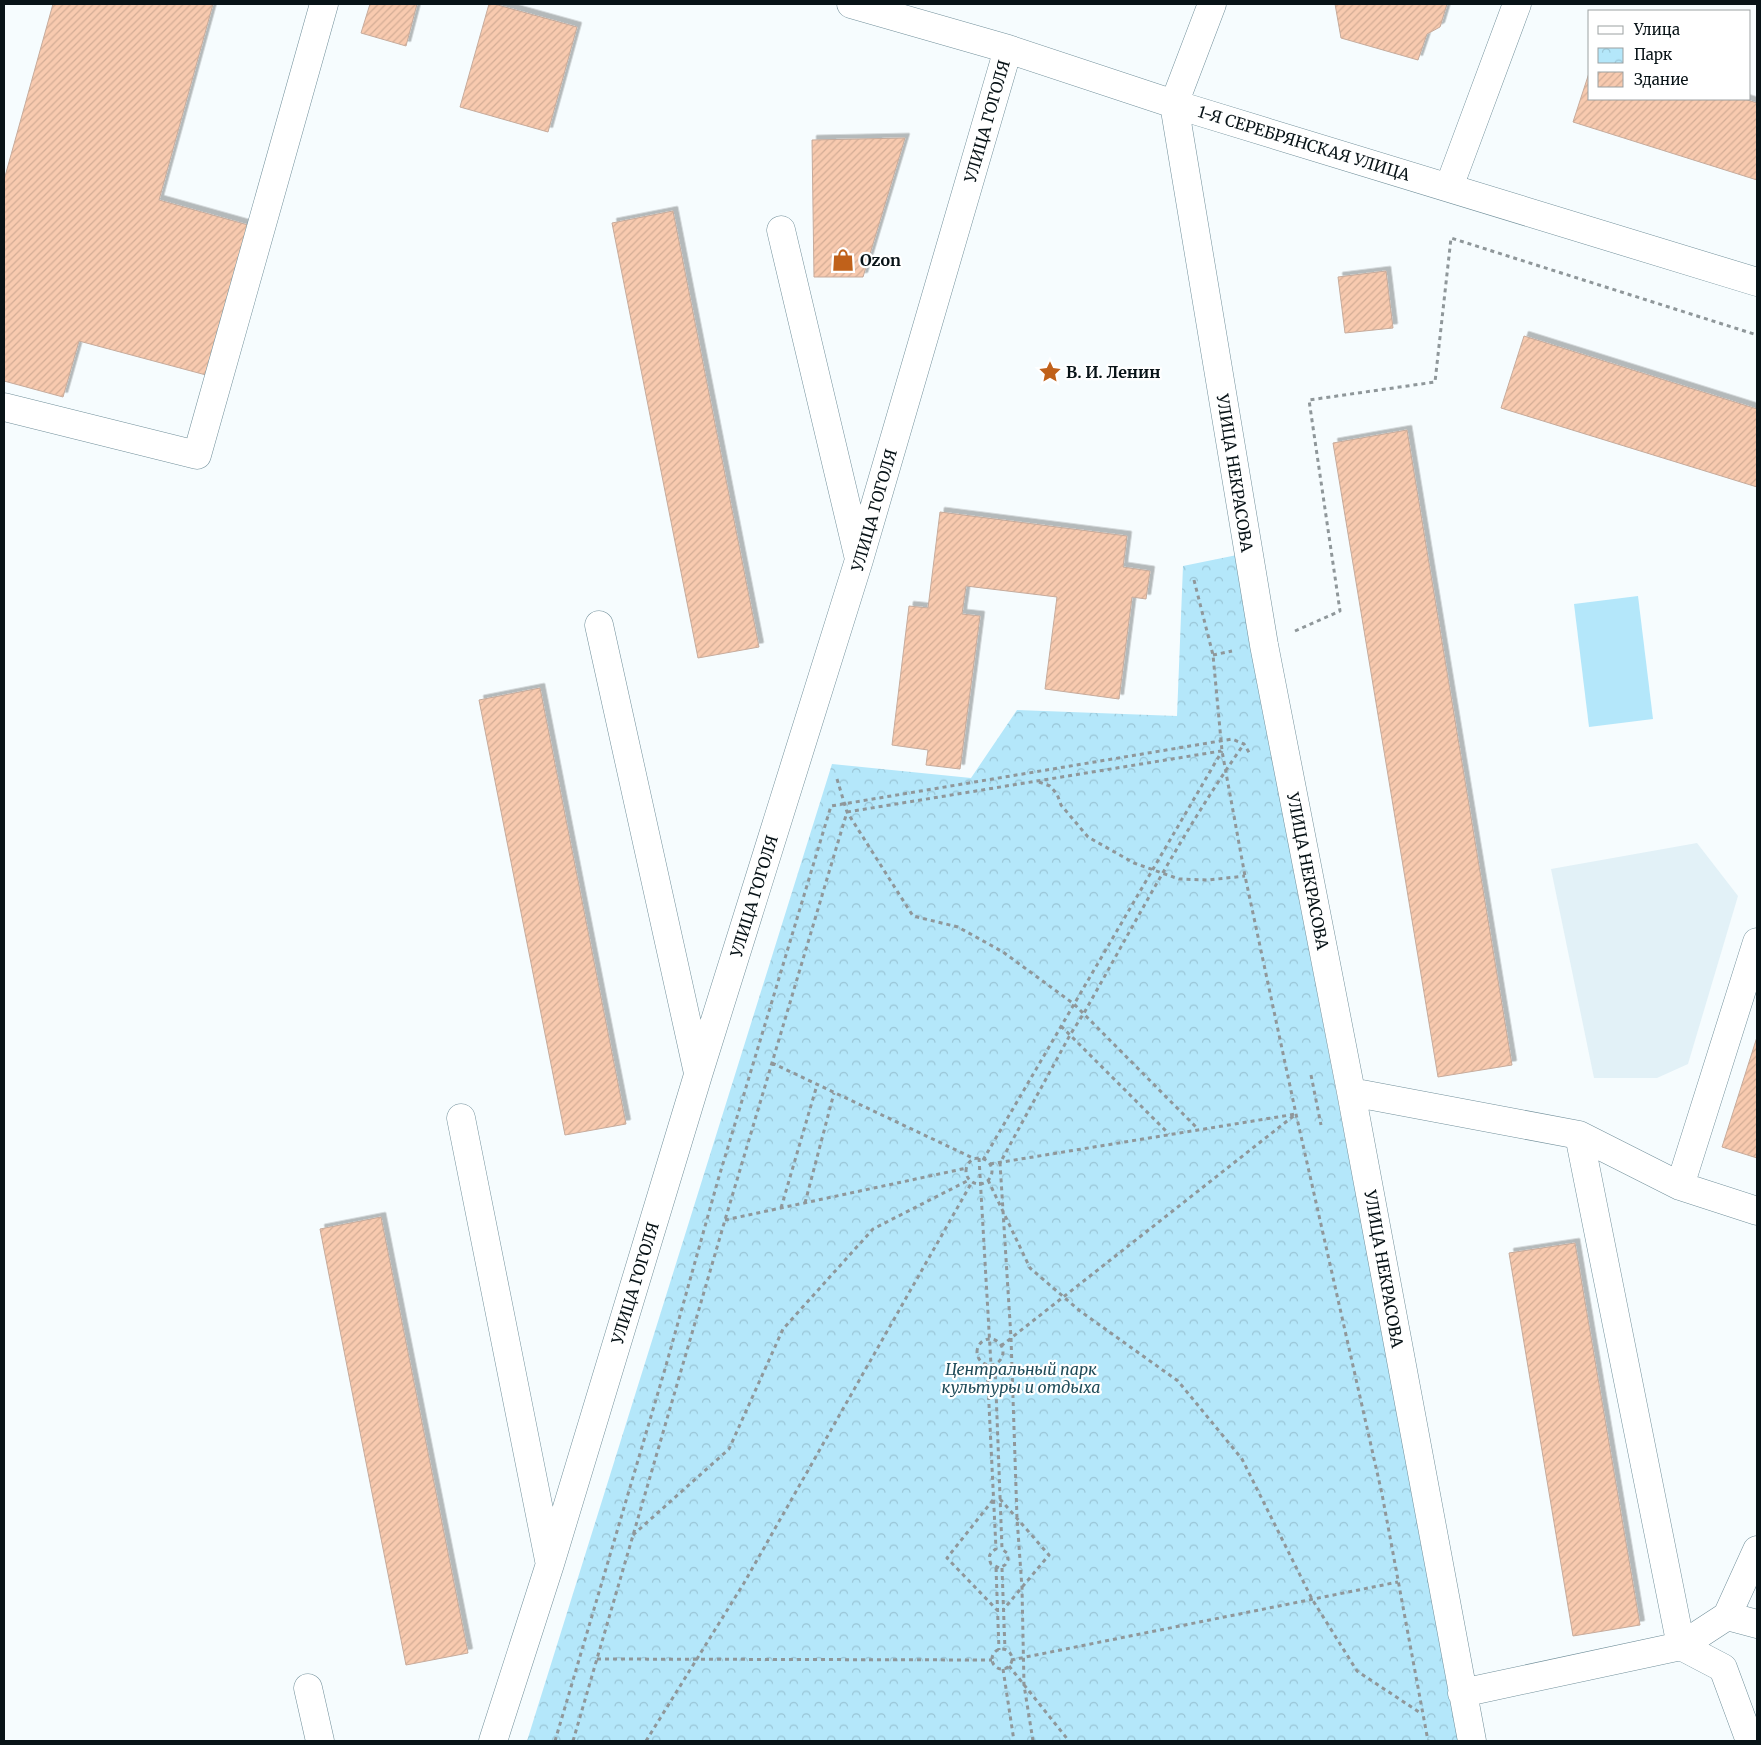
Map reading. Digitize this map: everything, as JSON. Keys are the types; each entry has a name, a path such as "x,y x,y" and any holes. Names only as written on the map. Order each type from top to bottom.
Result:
{"street":[{"path":"4,407 197,455 324,4"},
{"name":"1-Я СЕРЕБРЯНСКАЯ УЛИЦА","path":"851,4 1008,49 1174,104 1757,282"},
{"path":"1174,104 1212,4"},
{"path":"1449,187 1517,4"},
{"name":"УЛИЦА ГОГОЛЯ","path":"493,1741 550,1564 698,1075 859,560 1008,49"},
{"name":"УЛИЦА НЕКРАСОВА","path":"1174,104 1264,645 1351,1092 1472,1741"},
{"path":"781,230 859,560"},
{"path":"599,625 698,1075"},
{"path":"1680,1186 1757,942"},
{"path":"1351,1092 1579,1135 1680,1186 1757,1212"},
{"path":"461,1118 550,1564"},
{"path":"1579,1135 1681,1646"},
{"path":"1462,1693 1681,1646 1727,1616 1757,1550"},
{"path":"1727,1616 1757,1624"},
{"path":"1681,1646 1723,1668 1750,1741"},
{"path":"308,1688 320,1741"}],"path":[{"path":"1264,645 1340,611 1309,400 1435,382 1451,238 1757,335"},
{"path":"1194,580 1213,655 1222,751 1245,876 1296,1114 1382,1494 1428,1741"},
{"path":"555,1741 665,1369 718,1180 831,806 1221,741 1232,740 1244,744 1250,755"},
{"path":"1033,1741 1024,1685 1022,1588 1017,1518 1011,1338 1000,1163 1070,1035 1163,874 1226,769 1244,744"},
{"path":"847,812 1222,751"},
{"path":"725,1220 966,1168 979,1159 1061,1026 1222,751"},
{"path":"837,778 847,812 913,916 958,927 1004,952 1074,1004 1198,1129"},
{"path":"1038,782 1050,786 1057,794 1061,805 1088,837 1134,863 1179,879 1208,880 1245,876"},
{"path":"573,1741 725,1220 847,812"},
{"path":"1061,1026 1169,1134"},
{"path":"772,1063 990,1164 1296,1114"},
{"path":"1310,1069 1321,1128"},
{"path":"780,1208 817,1085"},
{"path":"805,1203 834,1092"},
{"path":"1001,1346 1296,1114"},
{"path":"979,1159 990,1340 996,1549 990,1552 989,1558 991,1564 996,1568 1002,1568"},
{"path":"966,1168 967,1176 971,1181 980,1184 988,1180 992,1173 990,1164"},
{"path":"988,1180 1030,1268 1080,1311 1178,1381 1242,1459 1312,1599 1357,1671 1423,1714"},
{"path":"633,1536 729,1449 783,1329 873,1229 971,1181"},
{"path":"646,1741 744,1583 971,1181"},
{"path":"986,1340 994,1340 1001,1346 1001,1358 991,1364 980,1361 977,1353 979,1345 986,1340"},
{"path":"991,1364 1002,1549 1007,1554 1008,1560 1002,1568 1005,1650"},
{"path":"994,1499 947,1558 998,1611"},
{"path":"1000,1499 1049,1555 1003,1610"},
{"path":"996,1568 999,1650"},
{"path":"1011,1660 1398,1582"},
{"path":"999,1650 1005,1650 1010,1654 1009,1666 1003,1669 997,1668 992,1660 992,1656 999,1650"},
{"path":"597,1659 992,1660"},
{"path":"1009,1666 1069,1741"},
{"path":"1003,1669 1014,1741"}],"shaded area":[{"path":"1697,843 1738,896 1688,1064 1657,1078 1594,1078 1551,869"}],"green space":[{"name":"Центральный парк культуры и отдыха","path":"1237,555 1251,648 1461,1741 527,1741 832,764 971,778 1017,710 1177,716 1183,566"},
{"path":"1638,596 1653,719 1589,727 1574,604"}],"building":[{"path":"53,4 213,4 159,200 248,225 206,375 79,341 63,397 4,381 4,180"},
{"path":"370,4 417,4 406,46 361,33"},
{"path":"489,4 577,27 548,132 460,107"},
{"path":"1335,4 1447,4 1440,27 1427,34 1418,60 1341,38"},
{"path":"1588,76 1588,100 1747,100 1757,103 1757,180 1573,122"},
{"path":"905,138 863,277 814,277 812,140"},
{"path":"673,211 759,647 698,658 612,223"},
{"path":"1386,271 1393,328 1345,333 1338,277"},
{"path":"1524,336 1757,409 1757,487 1501,408"},
{"path":"1407,430 1512,1065 1438,1077 1333,443"},
{"path":"940,512 1127,536 1123,567 1150,571 1146,599 1132,597 1119,699 1045,689 1057,597 966,586 962,614 980,616 960,769 926,765 928,750 892,745 909,606 928,608"},
{"path":"540,688 626,1124 565,1135 479,700"},
{"path":"1757,1037 1757,1158 1722,1147"},
{"path":"381,1217 468,1653 406,1665 320,1229"},
{"path":"1575,1243 1640,1625 1573,1636 1509,1253"}],"place":[{"name":"Ozon","path":"843,260"},
{"name":"В. И. Ленин","path":"1050,372"}]}
